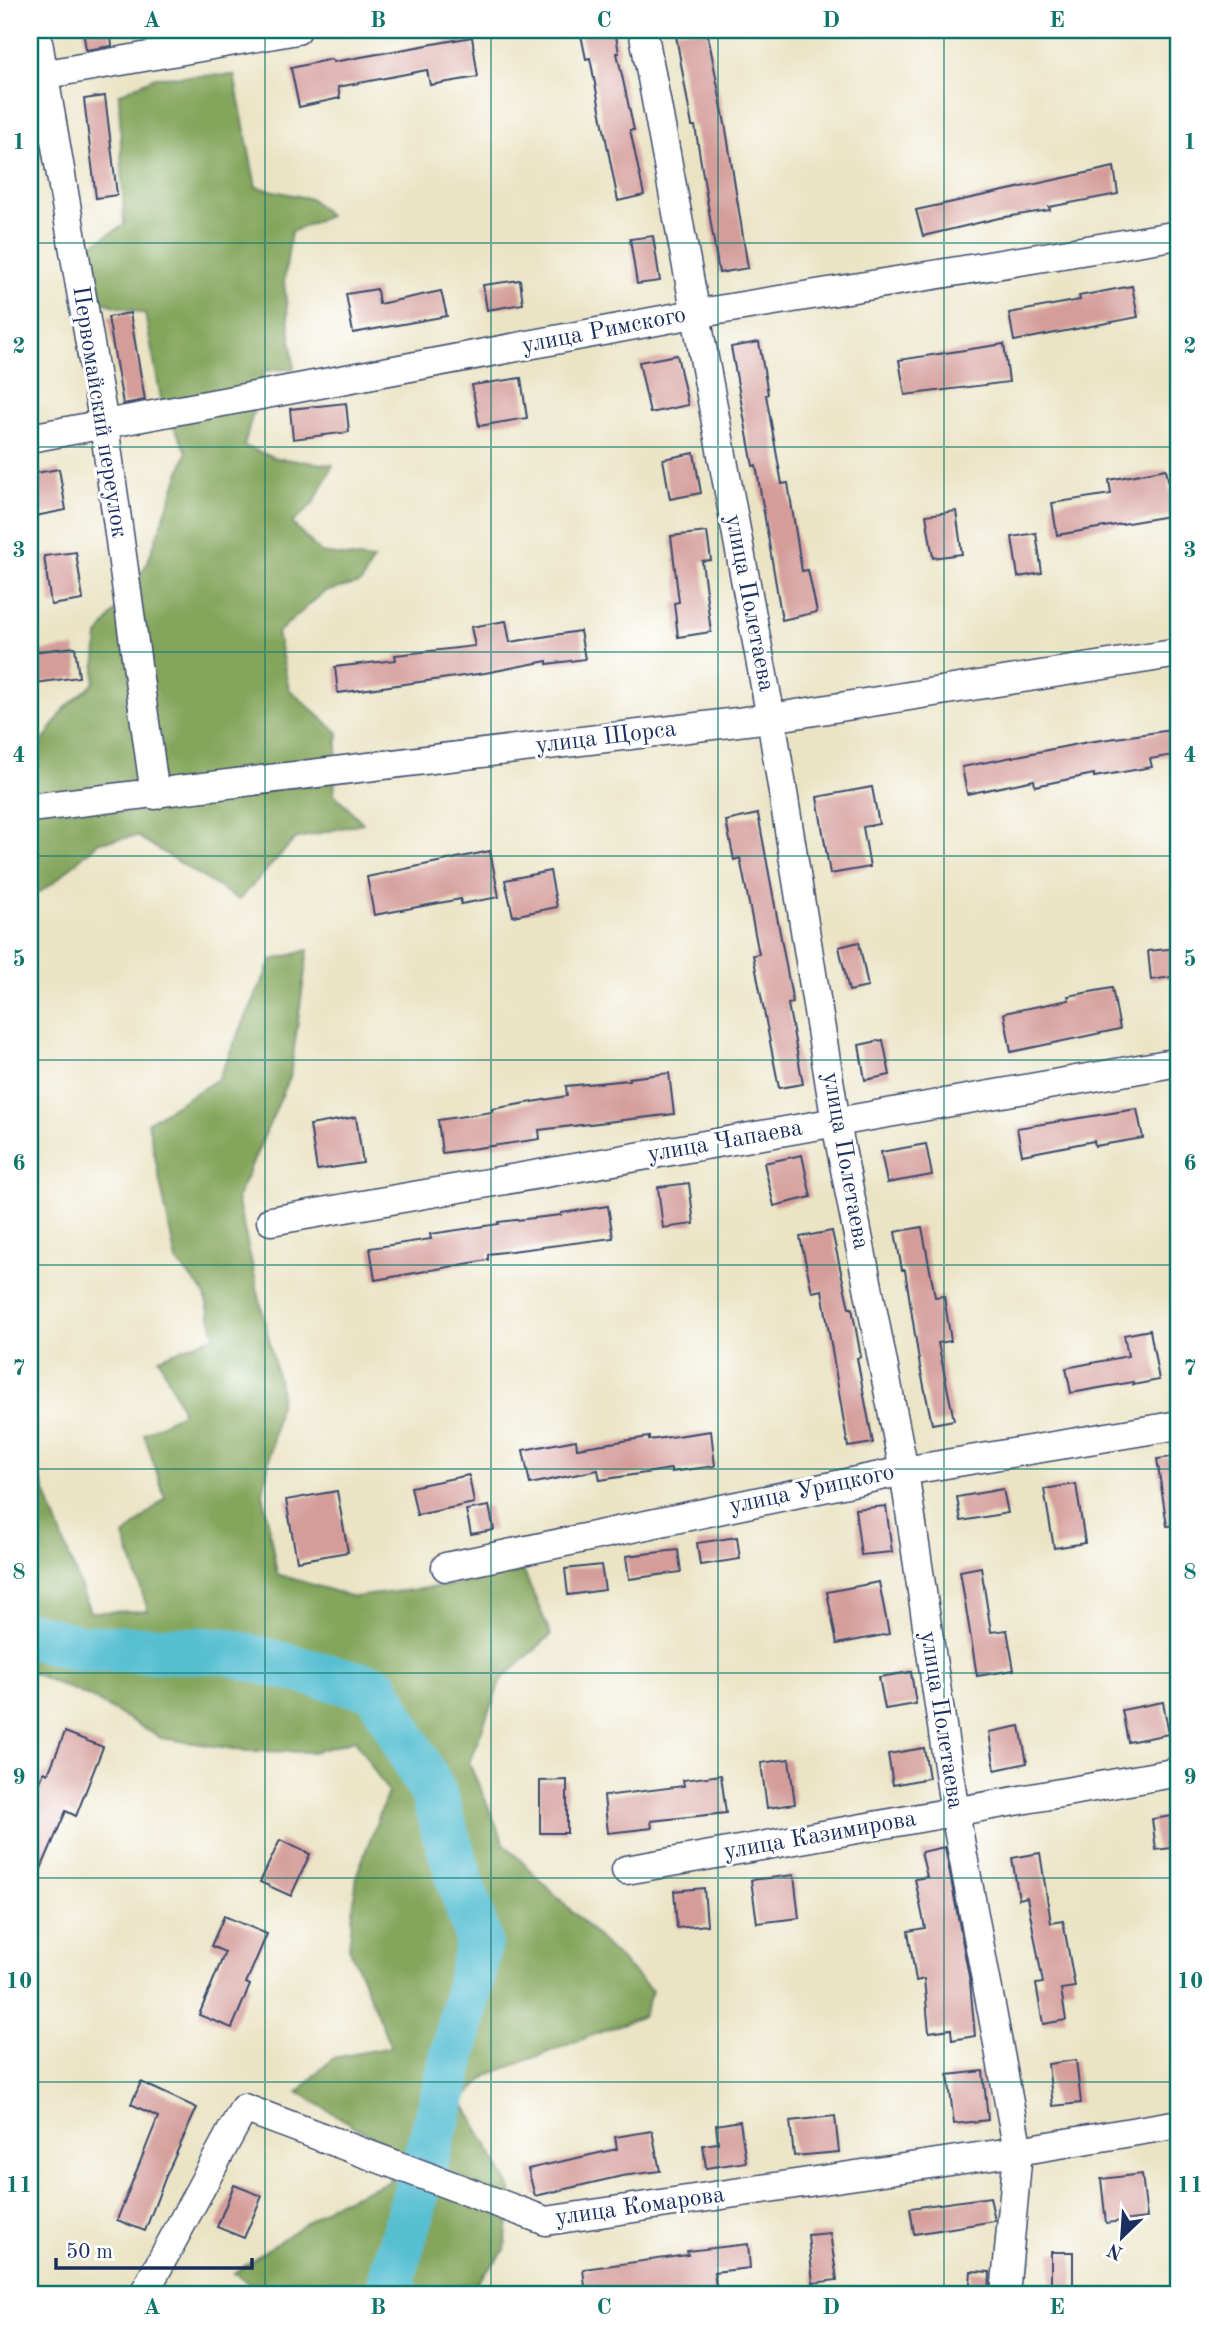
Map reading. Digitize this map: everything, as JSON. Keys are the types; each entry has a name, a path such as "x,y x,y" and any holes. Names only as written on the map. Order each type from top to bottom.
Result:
{"street":[{"name":"Первомайский переулок","path":"36,30 36,76 104,425 155,795"},
{"path":"36,76 297,30"},
{"name":"улица Полетаева","path":"643,30 771,718 836,1123 904,1471 956,1813 1018,2151 1005,2295"},
{"name":"улица Римского","path":"30,438 694,314 1179,235"},
{"name":"улица Щорса","path":"30,808 155,795 771,718 1179,653"},
{"name":"улица Чапаева","path":"271,1221 1179,1062"},
{"name":"улица Урицкого","path":"446,1567 904,1471 1179,1425"},
{"name":"улица Казимирова","path":"626,1870 1179,1772"},
{"name":"улица Комарова","path":"143,2295 244,2108 546,2221 1018,2151 1179,2124"}],"green space":[{"path":"234,75 256,187 311,199 329,216 291,232 284,282 294,368 264,371 244,446 275,458 333,465 313,504 292,523 321,553 373,560 361,583 324,592 277,633 289,689 338,733 334,794 363,823 295,839 239,900 137,836 99,842 52,884 30,898 30,761 65,708 94,683 98,636 147,564 187,452 162,404 145,314 95,300 91,245 124,225 119,94 155,77"},
{"path":"308,950 290,1077 237,1198 281,1393 263,1493 277,1574 353,1597 461,1584 523,1570 551,1635 501,1680 469,1763 505,1845 652,1991 643,2016 488,2075 462,2100 511,2189 505,2250 466,2295 268,2295 234,2273 331,2205 390,2181 381,2142 298,2092 333,2058 391,2047 349,1947 357,1874 388,1792 355,1740 314,1752 248,1751 161,1738 90,1697 30,1672 30,1451 90,1612 148,1611 124,1536 165,1498 144,1434 183,1412 159,1358 215,1336 204,1292 176,1261 148,1122 218,1079 272,960"}],"building":[{"path":"83,30 110,30 112,46 86,50"},
{"path":"580,30 615,30 617,53 634,130 630,130 644,195 618,201 590,58 586,59"},
{"path":"675,30 707,30 748,268 719,273 695,126 692,126"},
{"path":"472,37 478,77 430,85 427,70 338,87 340,98 299,107 291,68"},
{"path":"105,96 117,195 96,198 84,99"},
{"path":"1114,167 1118,194 923,236 916,210"},
{"path":"653,236 660,281 637,284 630,239"},
{"path":"520,280 523,304 487,310 483,285"},
{"path":"1132,286 1138,317 1014,341 1009,313 1080,300 1079,296"},
{"path":"377,289 379,304 441,291 447,316 353,333 346,294"},
{"path":"130,313 145,400 123,404 108,317"},
{"path":"759,342 782,484 788,483 802,571 808,570 817,612 782,620 756,465 753,466 731,347"},
{"path":"1004,344 1009,382 905,395 899,360"},
{"path":"677,355 688,405 650,413 639,362"},
{"path":"521,378 527,418 479,426 472,385"},
{"path":"346,403 349,432 293,439 290,409"},
{"path":"694,453 701,493 670,499 663,459"},
{"path":"59,469 66,510 30,517 30,474"},
{"path":"1166,469 1175,515 1057,535 1052,503 1111,494 1109,480"},
{"path":"956,511 962,554 933,558 926,515"},
{"path":"707,532 711,560 702,561 711,632 678,637 674,603 679,602 671,536"},
{"path":"1036,533 1042,573 1018,577 1012,537"},
{"path":"76,552 83,600 51,605 44,556"},
{"path":"506,621 510,642 580,631 585,659 547,664 547,661 485,673 338,693 335,667 396,660 395,655 475,646 471,627"},
{"path":"75,647 79,677 35,683 31,652"},
{"path":"1179,729 1179,754 1150,759 1152,767 1094,777 1094,774 1035,786 1034,780 967,794 962,767 1088,742"},
{"path":"872,787 879,824 863,827 870,867 830,874 817,797"},
{"path":"758,814 793,1003 788,1004 803,1084 779,1088 753,955 759,954 740,858 734,860 726,821"},
{"path":"490,851 499,897 461,904 461,899 374,915 367,877"},
{"path":"550,871 557,907 513,916 505,880"},
{"path":"859,942 868,987 849,991 839,947"},
{"path":"1179,948 1179,976 1151,980 1148,951"},
{"path":"1112,988 1120,1029 1011,1052 1004,1013 1069,1000 1068,996"},
{"path":"883,1040 890,1075 865,1080 859,1045"},
{"path":"669,1073 674,1114 539,1130 540,1139 442,1153 438,1120 567,1096 566,1086"},
{"path":"1137,1109 1143,1138 1095,1146 1094,1141 1022,1155 1017,1128"},
{"path":"356,1117 363,1163 317,1170 310,1125"},
{"path":"926,1144 932,1175 887,1183 881,1152"},
{"path":"802,1155 811,1197 774,1206 764,1163"},
{"path":"689,1183 694,1224 663,1228 658,1187"},
{"path":"608,1206 613,1238 488,1254 488,1260 375,1280 370,1248 431,1239 430,1234 499,1224 498,1222 561,1215"},
{"path":"922,1227 935,1297 944,1296 951,1341 938,1343 954,1420 932,1424 905,1270 902,1270 895,1232"},
{"path":"832,1231 849,1308 852,1308 861,1357 857,1358 873,1443 848,1447 822,1290 812,1292 800,1237"},
{"path":"1150,1330 1159,1380 1071,1393 1066,1368 1128,1356 1124,1335"},
{"path":"711,1431 715,1466 671,1472 671,1469 600,1480 598,1470 530,1484 523,1450 576,1440 577,1448"},
{"path":"1179,1456 1179,1525 1167,1526 1157,1459"},
{"path":"469,1475 474,1503 417,1515 411,1487"},
{"path":"1076,1484 1085,1543 1054,1548 1044,1489"},
{"path":"1003,1489 1008,1513 961,1521 957,1497"},
{"path":"337,1491 348,1552 297,1561 286,1500"},
{"path":"489,1506 494,1530 471,1534 466,1510"},
{"path":"886,1506 892,1552 861,1555 855,1509"},
{"path":"737,1537 740,1559 700,1565 697,1543"},
{"path":"678,1550 681,1572 629,1579 626,1556"},
{"path":"601,1565 605,1590 568,1595 565,1569"},
{"path":"981,1567 991,1632 1007,1630 1014,1670 977,1676 960,1571"},
{"path":"879,1582 889,1634 837,1644 827,1592"},
{"path":"911,1672 916,1704 885,1709 879,1677"},
{"path":"1163,1702 1169,1734 1128,1742 1122,1710"},
{"path":"1020,1726 1027,1763 995,1770 989,1732"},
{"path":"65,1732 103,1747 76,1816 66,1811 30,1894 30,1806 44,1772 48,1774"},
{"path":"924,1748 929,1778 893,1785 888,1754"},
{"path":"789,1759 795,1804 767,1808 761,1763"},
{"path":"721,1775 726,1813 651,1821 652,1828 608,1833 604,1796 684,1786 683,1780"},
{"path":"567,1780 567,1833 540,1833 540,1781"},
{"path":"1179,1815 1179,1847 1156,1850 1152,1819"},
{"path":"280,1840 310,1854 291,1896 260,1882"},
{"path":"945,1847 970,1982 975,2036 952,2040 951,2029 929,2032 924,1979 916,1981 908,1931 925,1928 915,1879 927,1877 921,1852"},
{"path":"1040,1853 1051,1923 1063,1921 1075,1987 1061,1989 1066,2020 1043,2024 1036,1984 1043,1983 1027,1897 1019,1899 1012,1858"},
{"path":"794,1875 799,1918 757,1923 751,1880"},
{"path":"704,1888 707,1925 677,1928 674,1891"},
{"path":"224,1916 267,1934 246,1983 250,1985 232,2028 199,2015 225,1952 211,1946"},
{"path":"1076,2060 1081,2103 1053,2106 1048,2064"},
{"path":"983,2071 988,2120 954,2124 948,2075"},
{"path":"141,2082 197,2108 145,2231 117,2220 158,2117 131,2104"},
{"path":"835,2116 839,2152 794,2156 790,2121"},
{"path":"740,2121 746,2162 706,2168 703,2145 718,2143 716,2125"},
{"path":"652,2131 660,2171 622,2176 535,2196 528,2169 617,2149 615,2137"},
{"path":"1142,2174 1147,2218 1106,2223 1101,2179"},
{"path":"234,2185 262,2196 244,2238 217,2227"},
{"path":"990,2197 995,2221 914,2234 910,2208"},
{"path":"830,2233 837,2280 813,2283 808,2235"},
{"path":"748,2244 750,2268 714,2272 717,2295 586,2295 583,2269 688,2255 687,2251"},
{"path":"1051,2252 1073,2252 1073,2288 1051,2288"},
{"path":"971,2271 990,2272 989,2295 969,2295"}],"waterway":[{"path":"30,1635 79,1648 224,1651 377,1689 433,1793 479,1942 445,2092 391,2280 396,2295"}]}
